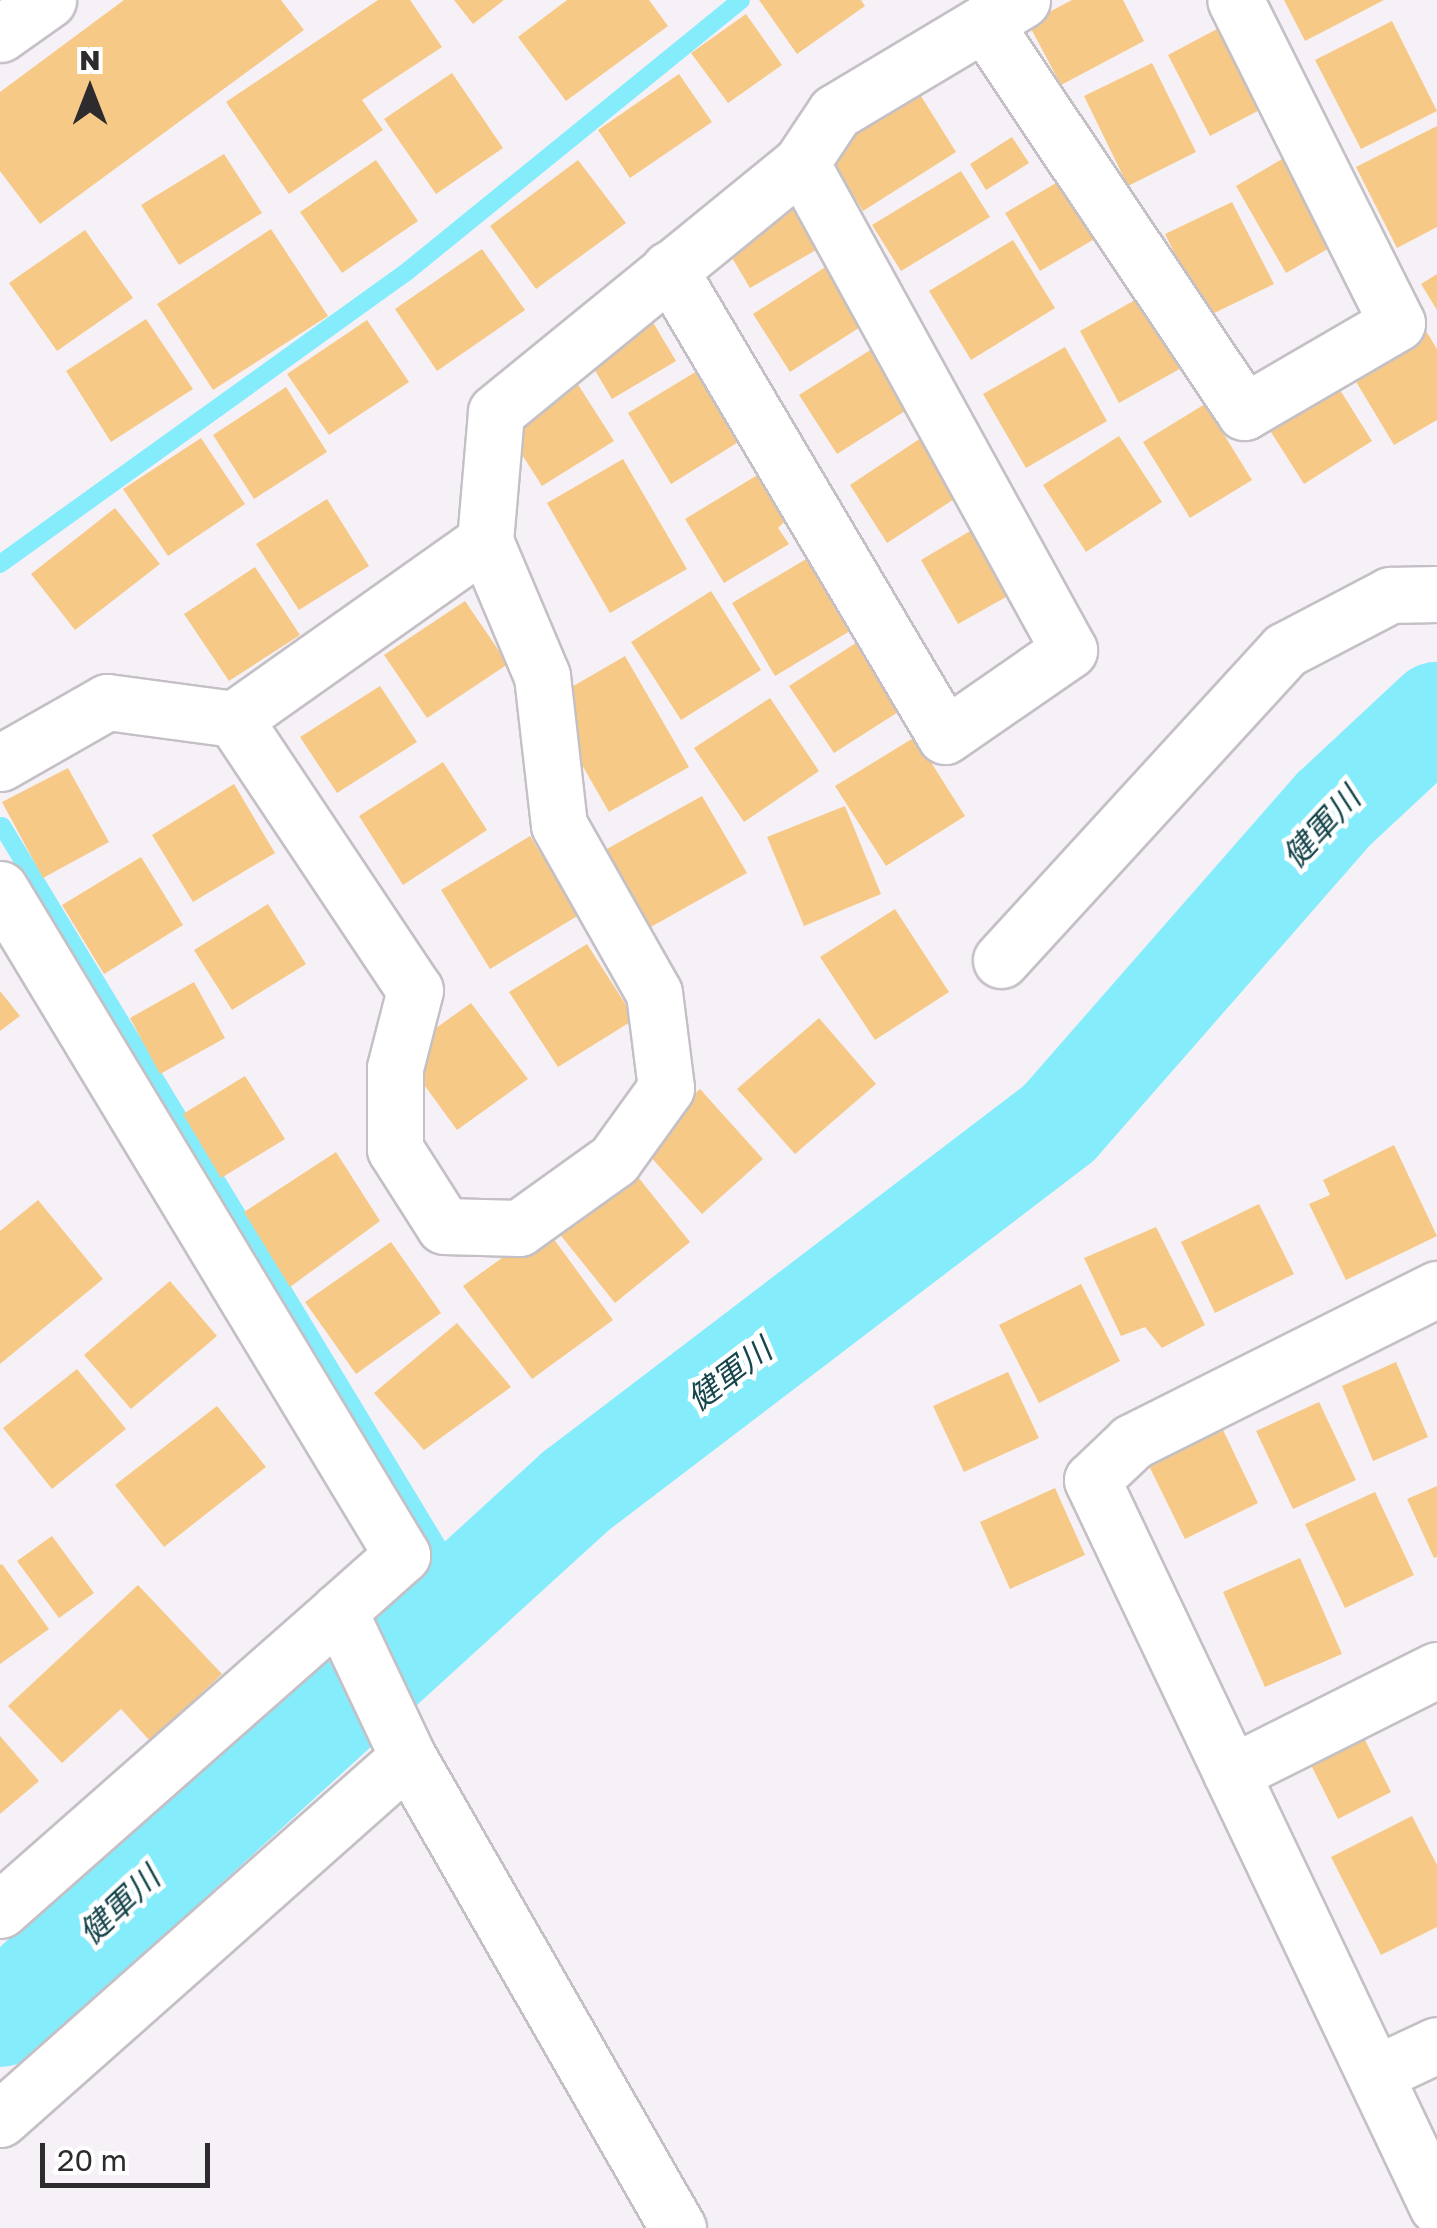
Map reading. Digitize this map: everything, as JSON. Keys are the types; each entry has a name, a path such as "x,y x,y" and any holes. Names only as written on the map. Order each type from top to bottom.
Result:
{"street":[{"path":"0,34 48,0"},
{"path":"234,719 415,990 396,1068 396,1149 444,1226 519,1228 614,1160 666,1088 654,993 559,825 542,676 485,541 496,412 801,163 835,112 1003,11 1244,412 1397,324 1236,0"},
{"path":"669,269 945,736 1069,650 801,163"},
{"path":"0,764 108,702 234,719 485,541"},
{"path":"1002,960 1286,650 1390,595 1437,594"},
{"path":"0,889 402,1556 0,1910"},
{"path":"1437,1290 1132,1442 1092,1480 1437,2206"},
{"path":"339,1611 408,1757 678,2228"},
{"path":"1231,1773 1437,1670"},
{"path":"0,2119 408,1757"},
{"path":"1375,2074 1437,2044"}],"building":[{"path":"124,0 281,0 304,30 40,224 0,171 0,92"},
{"path":"378,0 410,0 442,47 362,100 383,130 289,194 226,102"},
{"path":"454,0 504,0 473,24"},
{"path":"567,0 649,0 668,26 566,101 518,37"},
{"path":"759,0 861,0 865,6 797,54"},
{"path":"1072,0 1123,0 1144,41 1061,85 1028,23"},
{"path":"1284,0 1384,0 1305,41"},
{"path":"746,14 782,65 728,103 691,53"},
{"path":"1232,21 1275,102 1210,136 1168,55"},
{"path":"1392,21 1437,111 1361,149 1315,60"},
{"path":"1152,63 1196,152 1128,186 1084,96"},
{"path":"452,73 503,148 436,194 384,119"},
{"path":"679,74 712,122 630,178 598,130"},
{"path":"914,85 956,152 863,211 821,145"},
{"path":"1437,126 1437,227 1397,248 1356,167"},
{"path":"1012,137 1029,163 986,190 970,164"},
{"path":"1294,152 1345,239 1286,273 1236,186"},
{"path":"224,154 262,213 179,265 141,205"},
{"path":"376,160 418,221 342,273 300,212"},
{"path":"578,160 626,223 536,289 490,226"},
{"path":"961,171 990,217 901,271 872,225"},
{"path":"1068,176 1103,234 1040,271 1005,213"},
{"path":"793,193 823,246 750,288 719,236"},
{"path":"1232,202 1274,284 1206,317 1165,234"},
{"path":"271,229 328,316 213,390 157,304"},
{"path":"85,230 133,298 57,351 9,283"},
{"path":"1013,240 1055,308 971,360 929,291"},
{"path":"482,249 525,310 437,371 395,309"},
{"path":"827,266 865,324 790,372 753,314"},
{"path":"1437,274 1437,310 1421,284"},
{"path":"1142,296 1183,367 1119,403 1080,331"},
{"path":"648,314 676,361 612,399 584,352"},
{"path":"146,319 193,389 111,442 66,371"},
{"path":"367,320 409,382 329,435 287,374"},
{"path":"1420,321 1437,349 1437,420 1394,445 1346,365"},
{"path":"883,342 921,401 837,454 799,395"},
{"path":"1065,347 1107,421 1026,468 983,394"},
{"path":"697,371 740,441 671,484 628,413"},
{"path":"570,372 614,441 542,486 498,417"},
{"path":"1330,374 1372,441 1304,484 1262,418"},
{"path":"286,387 327,452 254,499 213,435"},
{"path":"1205,404 1252,480 1190,518 1143,442"},
{"path":"930,432 968,490 887,543 850,485"},
{"path":"1119,436 1162,502 1086,552 1043,485"},
{"path":"201,438 245,504 168,556 123,489"},
{"path":"623,459 687,569 610,613 547,503"},
{"path":"764,471 791,515 778,528 789,544 724,583 685,519"},
{"path":"327,499 369,566 299,610 256,544"},
{"path":"115,508 160,564 75,630 31,574"},
{"path":"982,524 1020,589 958,624 921,560"},
{"path":"823,549 865,622 775,676 732,603"},
{"path":"255,567 300,635 229,681 184,614"},
{"path":"711,591 761,670 681,720 631,642"},
{"path":"465,601 508,664 427,718 384,655"},
{"path":"862,639 906,707 834,753 789,686"},
{"path":"625,656 689,767 609,812 546,702"},
{"path":"380,686 417,742 337,793 300,737"},
{"path":"770,698 819,771 744,822 694,748"},
{"path":"915,737 965,816 886,866 835,786"},
{"path":"443,762 487,830 403,885 359,816"},
{"path":"68,768 109,842 43,878 2,802"},
{"path":"234,784 275,853 193,902 152,835"},
{"path":"702,796 747,873 649,928 605,850"},
{"path":"845,806 881,894 804,926 767,837"},
{"path":"530,836 579,915 490,969 441,890"},
{"path":"141,857 183,925 104,974 62,905"},
{"path":"268,904 306,964 232,1010 194,950"},
{"path":"895,909 949,992 875,1040 820,957"},
{"path":"587,944 635,1019 558,1067 509,992"},
{"path":"194,982 225,1038 160,1074 130,1018"},
{"path":"0,991 20,1016 0,1031"},
{"path":"471,1003 528,1079 457,1130 401,1053"},
{"path":"819,1018 876,1084 795,1154 737,1089"},
{"path":"245,1076 285,1139 221,1178 183,1114"},
{"path":"700,1089 763,1159 702,1214 639,1144"},
{"path":"1394,1145 1437,1236 1346,1280 1309,1204 1330,1195 1323,1180"},
{"path":"336,1152 380,1221 290,1287 244,1212"},
{"path":"630,1167 690,1242 615,1303 554,1227"},
{"path":"38,1200 103,1279 0,1364 0,1231"},
{"path":"1259,1204 1294,1274 1215,1313 1181,1242"},
{"path":"545,1227 613,1320 532,1379 463,1286"},
{"path":"1156,1227 1205,1325 1162,1348 1145,1327 1121,1336 1084,1258"},
{"path":"391,1242 441,1313 356,1374 305,1302"},
{"path":"170,1281 217,1336 131,1409 84,1355"},
{"path":"1081,1284 1120,1361 1039,1403 999,1325"},
{"path":"457,1323 511,1387 424,1450 374,1393"},
{"path":"1396,1362 1428,1437 1373,1461 1342,1386"},
{"path":"77,1369 126,1429 52,1489 3,1428"},
{"path":"1008,1372 1039,1438 964,1472 933,1406"},
{"path":"1319,1402 1356,1480 1293,1509 1256,1431"},
{"path":"217,1406 266,1467 164,1547 115,1485"},
{"path":"1223,1430 1258,1503 1185,1539 1149,1466"},
{"path":"1437,1486 1437,1557 1434,1558 1407,1499"},
{"path":"1055,1488 1085,1555 1010,1589 980,1522"},
{"path":"1375,1492 1414,1575 1345,1608 1305,1524"},
{"path":"52,1536 94,1593 59,1618 17,1561"},
{"path":"1300,1558 1342,1654 1265,1687 1223,1592"},
{"path":"0,1565 49,1629 0,1664"},
{"path":"138,1585 222,1674 150,1741 121,1709 62,1763 8,1706"},
{"path":"1358,1726 1391,1792 1338,1819 1305,1753"},
{"path":"0,1736 39,1781 0,1814"},
{"path":"1412,1816 1437,1865 1437,1927 1381,1955 1331,1857"}],"waterway":[{"path":"0,564 404,274 741,0"},
{"name":"健軍川","path":"0,2016 576,1491 1059,1123 1334,809 1437,713"},
{"path":"2,826 462,1587"}]}
